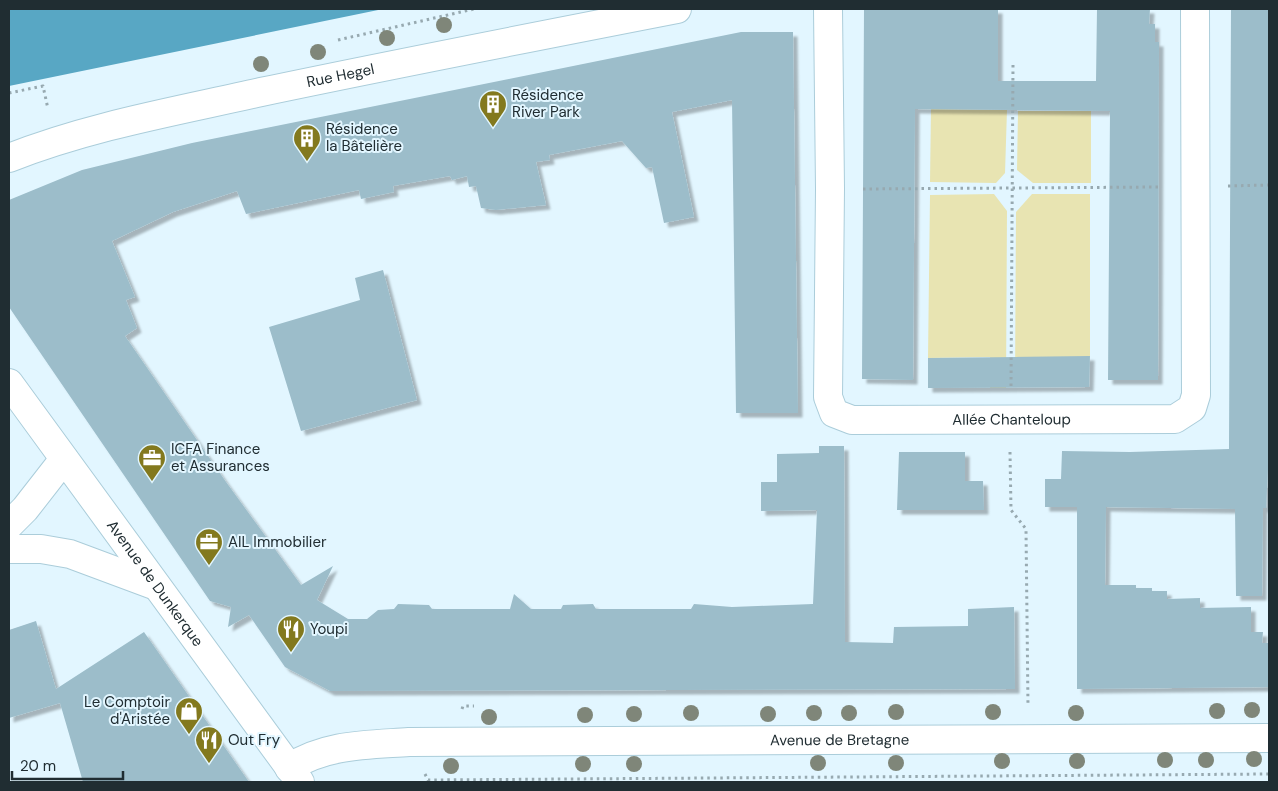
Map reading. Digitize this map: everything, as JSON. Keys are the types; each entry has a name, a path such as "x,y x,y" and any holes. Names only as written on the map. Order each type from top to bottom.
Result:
{"street":[{"name":"Rue Hegel","path":"9,158 84,133 188,108 381,67 677,9"},
{"name":"Allée Chanteloup","path":"828,9 830,189 828,397 834,413 852,420 1175,419 1192,408 1196,395 1195,9"},
{"name":"Avenue de Dunkerque","path":"9,383 295,775"},
{"path":"9,525 25,509 64,458"},
{"path":"9,549 41,549 70,554 156,586"},
{"name":"Avenue de Bretagne","path":"295,775 316,753 340,748 409,742 1269,738"}],"path":[{"path":"9,93 43,86 48,110"},
{"path":"830,189 1269,185"},
{"path":"409,742 428,780 1269,774"}],"shaded area":[{"path":"931,109 1007,110 1005,173 996,183 930,182"},
{"path":"1018,111 1091,111 1091,183 1033,183 1017,170"},
{"path":"994,194 1007,211 1006,388 990,388 990,357 928,358 930,195"},
{"path":"1032,194 1090,194 1090,356 1015,387 1016,212"}],"water":[{"path":"9,9 383,9 9,86"}],"building":[{"path":"864,9 998,9 998,81 1096,81 1097,9 1150,9 1149,24 1155,24 1155,42 1159,42 1158,380 1108,380 1110,111 915,109 913,380 862,379"},
{"path":"1231,9 1269,9 1269,449 1266,508 1263,508 1262,596 1236,596 1235,509 1106,507 1105,585 1136,585 1136,588 1152,588 1152,591 1167,591 1167,599 1200,598 1200,608 1251,607 1251,632 1263,632 1262,643 1269,643 1269,687 1077,689 1077,507 1045,507 1045,479 1061,479 1062,451 1130,452 1229,449"},
{"path":"741,32 793,32 798,413 736,413 732,100 672,112 694,217 664,223 652,167 646,168 622,141 549,155 550,160 536,162 546,205 496,210 481,208 476,186 469,187 467,176 452,180 450,176 393,186 394,192 361,199 359,190 246,214 237,191 173,212 112,241 135,297 126,300 137,328 125,336 226,482 301,585 333,566 317,600 348,619 367,619 378,610 394,609 398,604 429,605 432,609 510,609 514,594 531,609 561,609 563,605 593,604 596,609 691,609 694,604 732,607 813,604 817,510 761,511 761,482 777,482 777,454 819,453 819,446 844,446 845,642 893,643 894,627 968,626 968,609 1014,607 1015,689 330,691 285,667 249,615 228,627 231,607 210,601 9,307 9,200 82,170 192,143"},
{"path":"383,270 417,400 301,431 269,327 360,300 355,278"},
{"path":"1090,356 1089,387 928,388 928,358"},
{"path":"899,452 965,452 965,481 983,481 984,510 897,510"},
{"path":"36,621 56,689 144,632 249,782 83,782 60,703 9,718 9,630"}],"place":[{"name":"Résidence River Park","path":"493,128"},
{"name":"Résidence la Bâtelière","path":"307,162"},
{"name":"ICFA Finance et Assurances","path":"152,482"},
{"name":"AIL Immobilier","path":"209,566"},
{"name":"Youpi","path":"291,653"},
{"name":"Le Comptoir d'Aristée","path":"189,735"},
{"name":"Out Fry","path":"209,764"}]}
